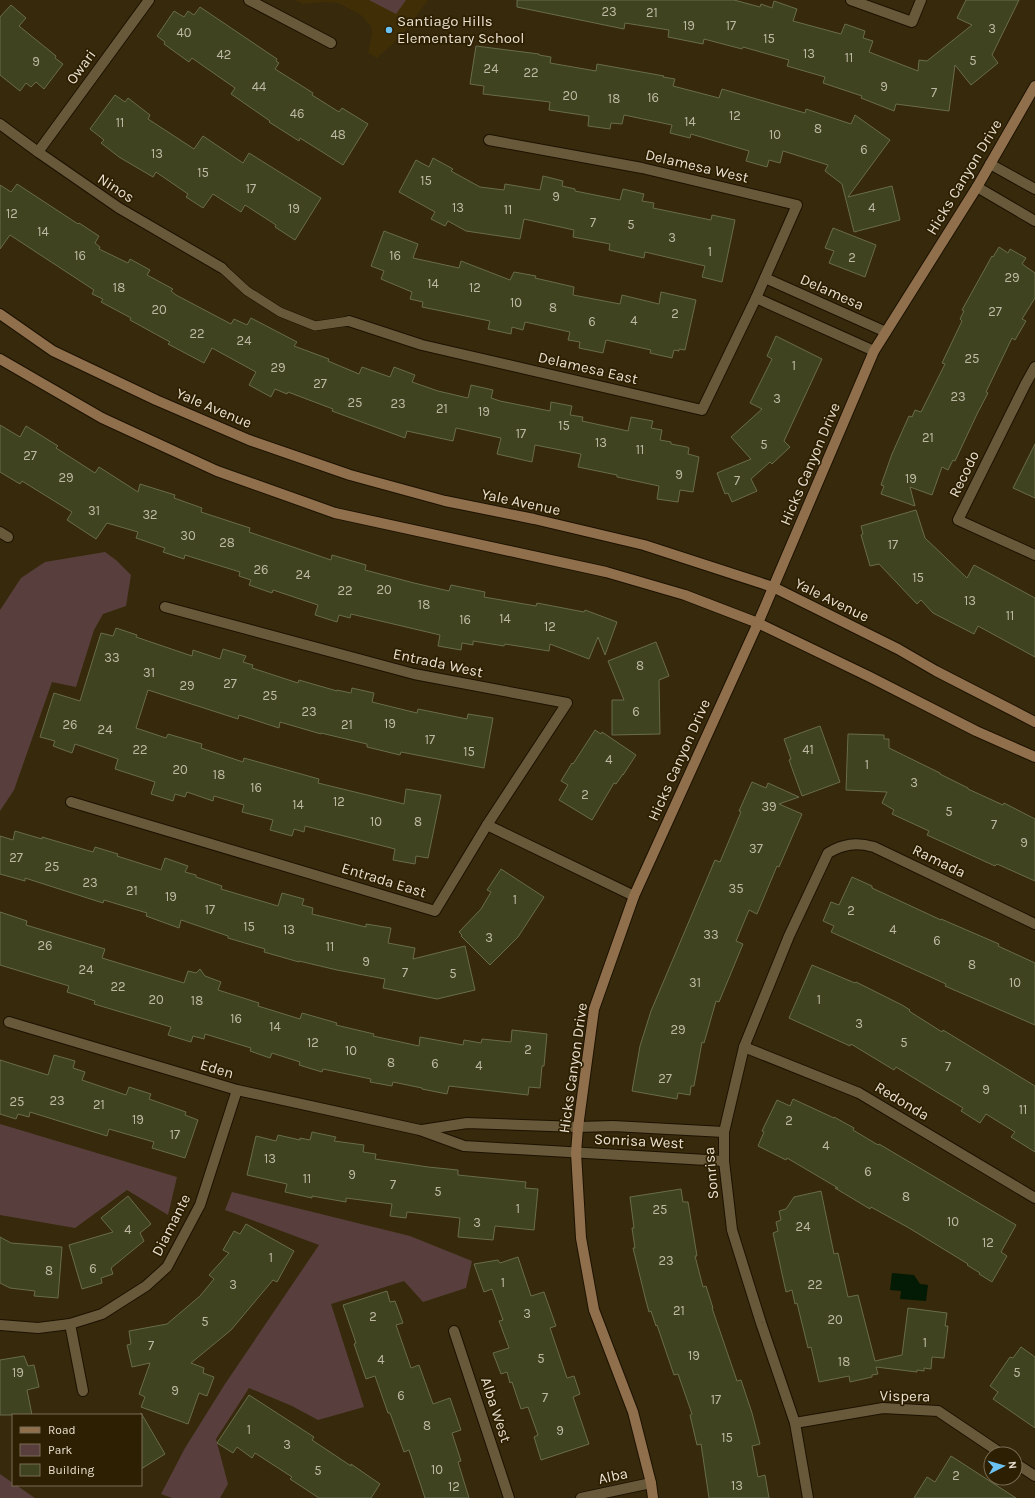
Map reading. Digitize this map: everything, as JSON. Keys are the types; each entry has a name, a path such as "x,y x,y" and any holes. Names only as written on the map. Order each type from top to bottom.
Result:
{"main road":[{"name":"Hicks Canyon Drive","path":"653,1498 651,1483 633,1412 594,1310 581,1238 576,1153 578,1126 594,1009 634,896 758,623 874,351 977,187 1035,86"},
{"name":"Yale Avenue","path":"0,314 53,351 156,400 249,440 357,477 445,501 534,519 644,544 773,587 898,649 944,675 1035,722"},
{"path":"0,359 102,418 209,468 335,514 606,572 686,595 758,623 976,731 1035,757"}],"street":[{"name":"Owari","path":"38,152 150,0"},
{"path":"249,0 331,43"},
{"path":"851,0 912,22 921,0"},
{"name":"Ninos","path":"0,124 119,208 222,268"},
{"name":"Delamesa West","path":"489,140 642,168 796,205 756,298"},
{"path":"990,164 1035,189"},
{"path":"977,187 1035,221"},
{"name":"Delamesa","path":"765,278 886,332"},
{"path":"756,298 874,351"},
{"name":"Delamesa East","path":"349,321 422,346 702,410 756,298"},
{"name":"Recodo","path":"1035,367 958,520 1035,555"},
{"name":"Entrada West","path":"165,607 414,674 567,703 487,825"},
{"name":"Entrada East","path":"71,802 435,911 487,825"},
{"path":"487,825 634,896"},
{"name":"Ramada","path":"828,853 838,847 850,844 863,844 874,847 1035,924"},
{"name":"Sonrisa","path":"808,1498 795,1423 761,1323 732,1230 724,1161 724,1132 744,1047 789,936 828,853"},
{"name":"Eden","path":"9,1022 237,1090 420,1130 464,1146 576,1153"},
{"name":"Redonda","path":"744,1047 860,1093 1035,1198"},
{"name":"Diamante","path":"0,1325 38,1328 70,1324 102,1314 146,1286 167,1267 200,1205 237,1090"},
{"name":"Eden","path":"420,1130 467,1123 578,1126"},
{"name":"Sonrisa West","path":"578,1126 613,1126 724,1132"},
{"name":"Sonrisa West","path":"576,1153 724,1161"},
{"path":"70,1324 83,1391"},
{"name":"Alba West","path":"454,1331 509,1498"},
{"name":"Vispera","path":"795,1423 883,1408 938,1411 990,1446"},
{"path":"1023,1468 1035,1476"},
{"name":"Alba","path":"581,1498 651,1483"}],"lane":[{"path":"222,268 247,291 280,312 315,326 349,321"}],"shaded area":[{"name":"Santiago Hills Elementary School","path":"294,0 428,0 402,35 377,58 368,53 372,34 371,26 361,15 338,3 324,2 303,4"},
{"path":"892,1273 914,1275 920,1284 928,1285 926,1301 900,1299 901,1291 890,1290"}],"green space":[{"path":"369,0 406,0 396,14"},
{"path":"105,552 116,560 131,575 126,606 103,614 94,630 76,687 52,682 14,790 0,811 0,610 21,578 45,562"},
{"path":"0,1124 177,1177 168,1215 127,1190 75,1228 0,1215"},
{"path":"232,1192 410,1236 472,1261 466,1288 423,1302 404,1281 331,1304 364,1407 318,1420 292,1406 249,1388 216,1439 228,1484 220,1498 172,1498 161,1494 185,1448 225,1384 319,1245 225,1210"},
{"path":"0,1474 12,1482 12,1486 17,1486 35,1498 0,1498"}],"building":[{"path":"517,0 734,0 760,7 761,4 772,8 774,1 797,9 793,21 841,34 845,24 865,31 863,38 873,41 869,52 918,71 919,60 927,61 972,25 957,18 966,0 1019,0 992,55 998,63 971,85 955,65 949,111 896,104 894,111 861,98 862,96 823,83 825,77 787,66 789,60 743,47 742,49 704,39 703,44 668,37 669,30 625,23 624,29 517,7"},
{"path":"11,5 26,18 19,26 56,56 55,58 63,64 44,89 36,82 31,87 26,83 20,91 0,75 0,17"},
{"path":"200,7 277,59 276,61 279,63 275,69 313,93 312,95 339,112 342,108 368,124 343,165 300,138 299,141 269,122 270,121 231,94 235,88 192,58 189,62 164,44 165,42 157,36 174,11 184,17 188,11 194,15"},
{"path":"476,46 539,54 551,57 550,63 596,71 597,64 664,76 663,77 675,79 673,86 719,98 722,89 805,113 806,109 851,124 855,115 890,140 848,197 892,186 900,220 854,232 842,184 825,171 828,165 783,151 780,163 769,160 767,167 746,161 749,151 691,134 690,138 670,133 672,125 624,115 622,124 611,123 610,129 588,126 589,116 549,110 550,102 483,94 484,86 470,84"},
{"path":"115,95 125,102 128,98 150,115 148,119 194,149 203,136 243,163 249,153 321,198 295,240 275,227 276,225 245,205 241,212 213,194 203,208 186,197 188,194 156,172 153,177 119,157 101,143 104,140 90,129"},
{"path":"433,158 453,169 451,171 480,187 504,190 505,184 540,190 543,176 563,181 562,186 575,189 575,191 620,200 623,189 644,194 642,201 654,203 653,208 711,220 712,215 735,220 722,282 702,277 705,266 645,252 644,258 609,250 610,244 573,237 574,230 524,219 520,239 466,231 448,221 445,226 431,219 435,212 399,192 416,160 429,167"},
{"path":"17,184 99,236 95,243 100,247 99,249 128,263 130,259 150,270 147,275 173,289 171,291 176,295 231,324 234,319 247,325 251,318 297,342 294,346 329,359 328,361 359,374 362,367 390,377 394,367 415,375 412,382 438,391 468,398 471,385 493,390 491,398 500,401 550,411 551,402 572,406 570,415 583,417 582,421 628,431 631,417 653,421 651,428 662,430 660,440 687,447 689,448 688,454 699,457 693,492 680,490 678,502 657,499 659,486 578,467 581,454 535,445 532,462 497,454 501,438 456,428 453,441 407,431 405,438 332,411 333,409 288,392 287,394 275,389 271,397 249,385 256,372 212,348 204,363 168,344 170,342 130,320 131,318 101,302 103,299 92,294 94,290 10,235 0,249 0,185 11,192"},
{"path":"833,228 876,245 865,277 829,263 834,251 825,248"},
{"path":"384,231 418,244 413,258 459,268 461,261 510,280 514,272 536,276 535,278 574,287 573,295 620,304 622,295 659,304 661,292 696,300 685,350 674,350 672,358 650,353 651,350 606,340 603,353 579,348 580,342 568,340 570,332 525,322 523,330 512,327 511,334 488,329 490,321 422,307 423,302 410,299 412,292 381,279 384,271 371,266"},
{"path":"999,247 1008,253 1010,249 1026,258 1022,264 1035,273 1035,298 1022,319 1026,321 1015,340 1012,338 986,392 988,393 955,461 953,460 948,470 942,467 932,495 910,487 915,506 881,494 884,486 881,485 892,454 909,416 912,417 915,410 921,412 945,364 942,363 962,321 960,319 964,311 962,310 992,256 993,257"},
{"path":"776,336 822,359 784,441 790,447 772,464 770,462 751,479 757,491 732,502 728,493 725,494 717,473 751,459 731,437 762,409 750,403 772,359 767,356"},
{"path":"0,425 20,437 26,426 58,446 56,448 95,473 99,467 138,492 140,484 175,495 174,498 202,508 201,512 250,528 249,532 331,560 332,555 366,565 365,570 449,591 451,585 485,592 484,597 536,606 537,603 584,612 585,610 617,622 605,655 598,637 589,659 550,644 549,651 505,644 504,646 473,641 473,645 462,643 461,650 438,646 440,635 351,614 350,618 339,615 337,622 315,615 318,605 273,590 272,593 249,585 251,580 239,576 240,572 185,555 184,559 163,552 165,548 136,538 138,532 107,523 96,539 67,520 72,512 22,481 20,484 0,472"},
{"path":"1035,444 1035,498 1013,488"},
{"path":"916,510 925,538 967,578 974,565 1035,598 1035,657 978,626 974,634 933,613 921,600 917,604 879,564 870,566 861,535 863,534 861,526"},
{"path":"116,628 137,635 136,637 192,656 193,650 220,659 223,649 246,656 243,662 253,665 252,668 298,683 299,680 337,691 351,693 352,688 374,693 372,702 417,713 418,709 467,719 468,714 493,718 484,768 401,752 400,755 367,747 367,744 321,734 280,722 279,728 239,715 238,719 148,690 136,728 166,738 168,734 202,744 201,748 243,762 244,758 319,779 318,783 404,804 406,789 441,795 428,858 416,856 415,864 393,860 395,849 305,826 304,832 294,829 292,836 270,830 273,820 242,812 244,805 214,796 213,801 187,792 185,797 175,794 173,801 151,794 155,782 115,769 118,759 75,744 72,753 53,746 55,741 40,737 54,693 80,701 101,633 113,636"},
{"path":"656,642 669,676 659,680 660,734 612,735 612,700 624,700 608,661"},
{"path":"820,726 840,782 802,796 789,760 791,759 784,739"},
{"path":"595,730 601,734 602,732 636,755 616,784 614,783 592,820 559,800 568,785 561,781"},
{"path":"848,734 884,735 884,739 889,739 889,748 940,773 968,789 1003,805 1004,803 1035,819 1035,881 997,864 995,866 927,835 929,831 892,814 894,810 882,803 887,792 846,790"},
{"path":"752,782 766,788 768,783 799,797 779,804 802,814 779,867 777,866 757,914 749,910 736,941 743,944 719,1002 716,1001 704,1043 702,1042 694,1086 691,1086 690,1095 678,1093 677,1099 632,1091 640,1046 651,1011 715,860 720,862 741,812 739,811"},
{"path":"15,831 42,839 42,837 93,852 95,847 118,854 117,856 161,870 165,858 188,866 185,872 222,886 221,889 278,906 282,893 304,899 302,905 313,908 312,914 366,927 366,924 391,928 388,943 415,948 413,959 465,946 475,990 437,999 383,988 385,979 299,962 264,952 265,949 228,938 228,936 181,920 179,928 146,916 147,913 104,900 103,903 25,878 25,881 0,874 0,836 13,840"},
{"path":"501,869 544,897 518,937 490,965 461,936 462,935 459,932 481,909 491,892 487,890"},
{"path":"852,877 872,886 872,888 941,920 999,944 998,946 1035,963 1035,1025 945,986 946,984 831,932 834,926 823,921 831,902 839,905"},
{"path":"0,912 27,921 26,925 105,949 102,958 184,983 188,971 196,973 200,969 205,976 221,982 218,990 259,1003 258,1006 300,1019 302,1013 337,1023 336,1025 374,1034 373,1036 419,1046 420,1037 463,1045 464,1040 481,1043 482,1039 511,1042 512,1030 547,1034 540,1088 529,1087 528,1095 449,1086 447,1094 393,1082 392,1086 370,1082 371,1079 323,1069 322,1072 299,1065 300,1062 272,1053 270,1058 250,1051 251,1048 205,1034 204,1039 193,1036 191,1042 168,1035 171,1027 94,1004 95,1001 67,992 69,986 0,965"},
{"path":"812,965 855,983 856,982 902,1005 942,1032 943,1030 1035,1086 1035,1152 1011,1137 1015,1132 986,1114 980,1123 961,1111 963,1108 896,1067 894,1070 851,1044 850,1046 789,1018"},
{"path":"54,1055 75,1061 73,1068 85,1072 82,1080 126,1095 129,1087 151,1094 149,1099 186,1112 185,1115 198,1120 185,1158 152,1148 154,1142 109,1129 107,1136 30,1112 29,1117 18,1114 16,1119 0,1114 0,1060 48,1075"},
{"path":"793,1099 834,1117 854,1128 853,1130 878,1145 879,1144 1016,1225 1001,1252 1007,1256 992,1282 967,1265 968,1264 909,1228 871,1207 870,1209 787,1158 786,1160 758,1146 764,1132 762,1131 777,1100 790,1106"},
{"path":"312,1132 336,1137 334,1141 364,1145 363,1152 376,1154 375,1159 458,1170 458,1175 526,1182 525,1188 538,1189 534,1230 495,1226 493,1240 458,1237 460,1218 407,1212 406,1218 390,1216 392,1204 346,1198 346,1202 312,1196 312,1198 285,1192 287,1184 247,1175 256,1136 276,1141 278,1135 300,1140 300,1138 310,1140"},
{"path":"681,1189 683,1202 688,1202 697,1256 695,1256 703,1287 706,1286 737,1381 741,1380 752,1413 760,1444 752,1446 758,1477 765,1475 769,1498 709,1498 701,1444 697,1445 690,1415 692,1414 678,1374 674,1375 657,1325 656,1326 651,1311 649,1312 633,1248 635,1248 632,1228 634,1228 630,1197"},
{"path":"821,1191 834,1254 838,1253 848,1297 858,1295 875,1361 902,1355 908,1308 947,1313 945,1326 948,1326 944,1358 932,1357 931,1369 924,1368 924,1371 917,1370 917,1372 876,1367 878,1374 872,1375 872,1377 850,1382 849,1376 819,1382 811,1347 808,1348 797,1303 795,1304 792,1290 786,1292 773,1233 778,1231 776,1222 781,1220 779,1211 786,1209 794,1197"},
{"path":"128,1196 151,1224 140,1233 144,1241 111,1268 113,1274 101,1278 102,1283 82,1289 69,1245 113,1232 101,1218"},
{"path":"246,1224 294,1251 277,1282 273,1280 231,1330 191,1363 204,1368 203,1373 214,1377 207,1396 199,1393 188,1424 141,1407 145,1397 139,1394 150,1363 132,1367 127,1345 131,1344 129,1331 167,1324 200,1296 214,1279 209,1275 229,1253 223,1250 234,1231 240,1234"},
{"path":"0,1237 11,1243 62,1247 58,1298 34,1296 35,1291 10,1288 0,1283"},
{"path":"518,1257 531,1296 544,1292 556,1326 550,1328 567,1378 574,1376 580,1394 573,1397 589,1444 541,1460 534,1437 538,1435 528,1407 521,1409 507,1372 501,1374 493,1353 509,1348 499,1321 503,1320 492,1289 484,1292 474,1264 498,1260 500,1263"},
{"path":"387,1291 390,1302 395,1301 403,1323 396,1325 411,1368 419,1365 433,1404 450,1398 461,1430 452,1433 461,1461 458,1462 469,1498 425,1498 409,1450 404,1452 375,1376 366,1379 343,1305"},
{"path":"1021,1347 1035,1357 1035,1428 993,1399 998,1392 990,1386 1010,1357 1013,1358"},
{"path":"24,1356 28,1366 34,1365 39,1387 27,1390 32,1414 0,1415 0,1360"},
{"path":"249,1395 314,1437 312,1440 380,1484 371,1498 319,1498 290,1479 292,1477 255,1453 252,1458 237,1447 233,1453 217,1443"},
{"path":"142,1415 165,1454 142,1468"},
{"path":"951,1456 983,1477 983,1486 997,1486 1016,1498 914,1498 927,1477 935,1482"}],"place":[{"name":"Santiago Hills Elementary School","path":"389,30"}]}
